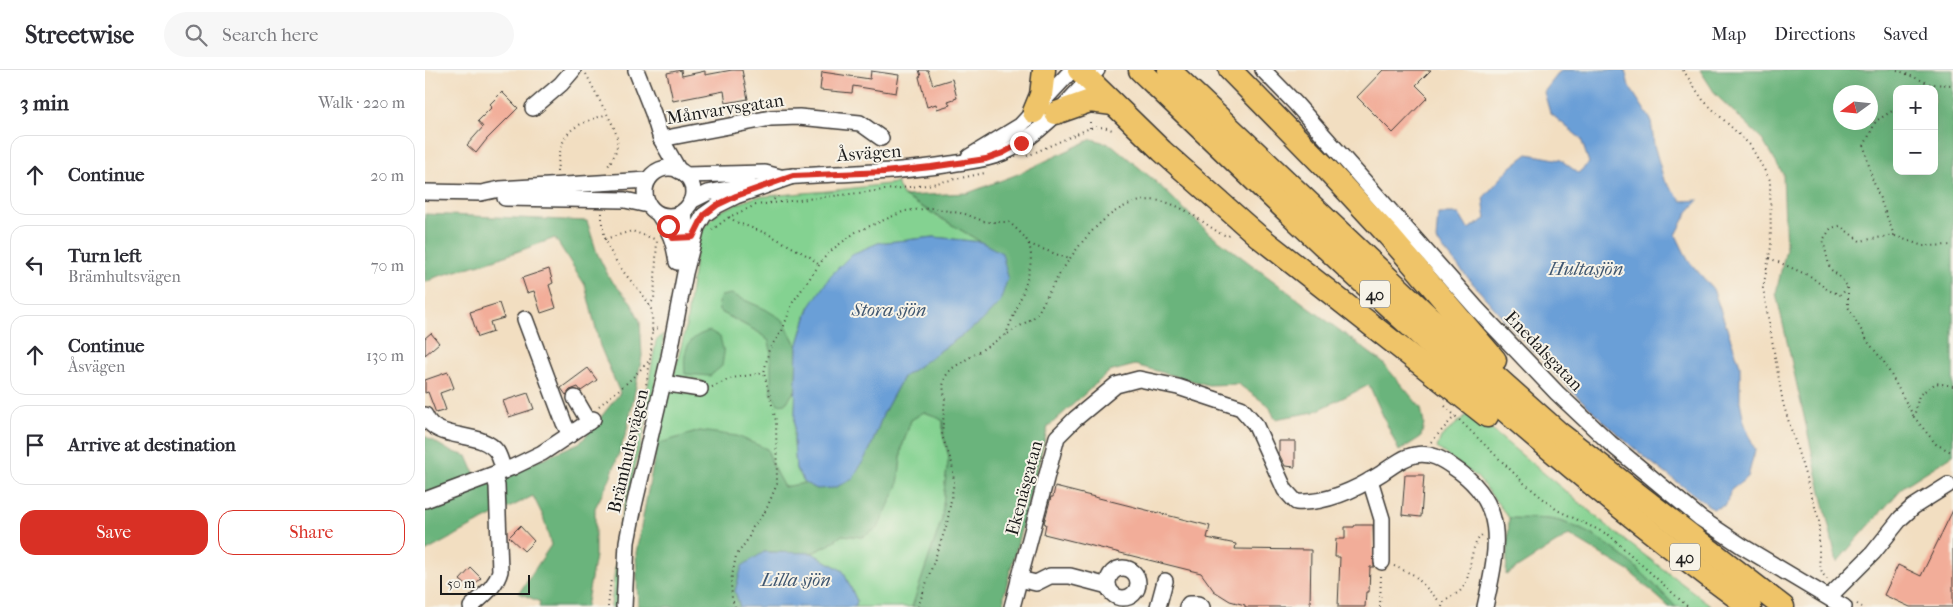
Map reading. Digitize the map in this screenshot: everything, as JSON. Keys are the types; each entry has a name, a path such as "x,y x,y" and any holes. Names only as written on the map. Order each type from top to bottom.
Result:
{"highway":[{"path":"1045,70 1041,95 1045,112 1090,102 1113,104"},
{"name":"40","path":"1139,70 1480,390 1619,507 1750,607"},
{"name":"40","path":"1169,70 1428,316 1560,434 1783,607"},
{"path":"1230,70 1325,167 1389,236 1560,434"},
{"path":"1084,72 1113,104 1162,151 1257,235 1538,456 1619,507"}],"street":[{"path":"533,108 561,84 573,70"},
{"path":"481,193 501,198 625,200 673,216 688,206 692,187 661,139 653,112 636,70"},
{"name":"Enedalsgatan","path":"1263,70 1295,103 1477,309 1557,393 1610,443 1700,518 1802,584 1832,594 1844,607"},
{"name":"Åsvägen","path":"688,206 707,192 787,177 884,172 986,159 1003,153 1021,143 1045,112 1084,72"},
{"name":"Åsvägen","path":"959,163 1045,112 1084,72"},
{"name":"Månvarvsgatan","path":"661,139 771,118 799,117 860,123 881,138"},
{"path":"654,210 645,194 652,176 661,139"},
{"path":"425,192 481,193 500,189 652,176 665,168 682,173"},
{"name":"Åsvägen","path":"682,173 765,173 787,177"},
{"name":"Brämhultsvägen","path":"624,607 627,542 663,383 693,237 704,215 717,205 787,177"},
{"name":"Brämhultsvägen","path":"678,305 688,206"},
{"name":"Brämhultsvägen","path":"654,210 668,226 673,238 680,278"},
{"path":"525,319 570,435"},
{"name":"Ekenäsgatan","path":"1012,607 1057,437 1115,385 1139,379 1178,387 1241,408 1255,424 1285,490 1297,502 1307,503 1347,493 1371,480"},
{"path":"663,383 700,389"},
{"path":"425,500 499,473 542,453 570,435 591,420 575,398"},
{"path":"425,415 428,422 435,427 480,441 497,452 500,571 498,580 471,607"},
{"path":"1382,562 1381,519 1371,480 1405,458 1414,455 1427,454 1438,458 1466,476 1481,492 1496,528 1496,557 1485,607"},
{"path":"1832,594 1873,553 1901,518 1913,507 1948,485"},
{"path":"1019,579 1035,583 1050,576 1070,576 1108,586"},
{"path":"1158,607 1165,580"},
{"path":"1187,607 1189,604 1197,604 1202,607"}],"path":[{"path":"584,70 616,129 618,141 615,155 603,172"},
{"path":"1683,70 1703,100 1750,145 1770,180 1771,247 1763,288 1783,404 1819,520 1819,559 1822,573 1832,594"},
{"path":"1897,70 1930,84 1953,85"},
{"path":"1893,110 1876,121 1864,146 1872,178 1895,236"},
{"path":"556,177 557,165 567,133 577,125 607,114"},
{"path":"1020,159 1090,128"},
{"path":"693,237 701,238 729,218 756,205 927,186 990,171"},
{"path":"771,203 781,193"},
{"path":"918,607 947,524 954,482 951,463 942,436 945,398 943,386 945,377 951,369 1033,318 1039,312 1069,259 1097,226 1116,210 1137,202 1160,201 1181,208 1221,234 1228,236 1232,233"},
{"path":"735,607 731,598 731,581 736,556 748,539 753,527 766,510 777,484 777,421 764,373 769,349 782,331 793,302 819,265 833,249 856,232 905,211 932,208 965,214 996,224 1009,222 1029,244 1069,259"},
{"path":"602,211 605,239 619,266 649,306 652,318 651,359 647,387 628,469"},
{"path":"729,218 768,234 819,265"},
{"path":"1953,245 1923,246 1895,236 1860,241 1840,226 1831,228 1823,240 1830,269 1848,287 1848,307 1868,342 1884,362 1914,417 1935,444 1953,453"},
{"path":"605,239 632,231 657,240 673,238"},
{"path":"649,306 654,299 657,240"},
{"path":"1005,337 1030,271 1032,256 1029,244"},
{"path":"1769,258 1810,276 1828,290 1841,295 1848,287"},
{"path":"652,332 663,326"},
{"path":"591,420 595,410 628,382 651,359"},
{"path":"700,389 718,386 733,378 764,373"},
{"path":"1914,417 1919,395 1936,383 1953,386"},
{"path":"1427,454 1429,444 1455,416"},
{"path":"1380,607 1382,562 1414,575 1442,606 1445,599 1462,589 1469,577 1476,544 1484,533 1496,528"},
{"path":"608,607 611,577"}],"green space":[{"path":"1700,70 1953,70 1953,455 1904,486 1837,562 1776,293 1786,249 1783,174 1761,138 1716,95"},
{"path":"1092,139 1112,145 1154,180 1208,232 1382,362 1421,408 1424,424 1421,437 1399,451 1369,385 1314,412 1275,419 1269,406 1238,384 1208,385 1135,365 1109,372 1048,427 1004,595 1004,607 912,607 942,519 949,457 943,434 943,421 924,412 911,420 902,447 898,485 878,528 862,537 842,535 829,545 812,553 764,552 735,590 740,607 638,607 636,553 657,444 700,431 737,436 767,449 775,471 784,487 805,483 817,489 870,449 884,412 903,377 981,322 1001,253 904,196 968,193 1018,174"},
{"path":"897,183 903,196 981,242 934,237 878,243 809,307 797,347 783,320 719,311 758,332 769,341 786,403 796,389 794,441 796,469 805,483 784,488 767,449 700,431 656,445 686,327 696,250 703,229 718,212 755,197","holes":["678,376 702,381 699,396 675,390"]},
{"path":"425,214 587,221 597,253 610,279 631,302 640,321 642,356 627,430 610,479 595,508 595,556 586,607 539,607 540,602 519,593 551,545 543,516 533,496 425,552 425,436 450,451 467,456 480,486 581,442 620,393 600,346 585,285 555,238 494,260 436,277 425,283"},
{"path":"731,294 765,309 783,320 797,347 796,389 786,403 778,404 771,393 771,351 769,341 758,332 719,311 718,303 721,296"},
{"path":"710,331 720,337 724,353 722,366 710,376 685,374 685,358 688,346 696,337"},
{"path":"663,334 663,351 627,501 619,556 618,607 611,607 619,529 640,431 656,341"},
{"path":"924,412 943,421 943,434 949,457 942,519 912,607 855,607 857,601 843,571 812,553 829,545 842,535 862,537 898,485 902,447 911,420"},
{"path":"1470,412 1622,538 1713,607 1676,607 1623,556 1593,535 1576,527 1553,520 1509,518 1478,478 1437,448 1441,437"},
{"path":"1509,518 1559,521 1593,535 1637,568 1676,607 1669,607 1629,571 1569,535 1506,575"}],"water":[{"name":"Hultasjön","path":"1561,70 1625,70 1629,86 1651,120 1654,145 1664,180 1682,201 1699,200 1688,212 1676,235 1688,260 1713,289 1740,365 1740,401 1744,422 1755,450 1748,477 1731,490 1726,505 1713,509 1629,444 1577,396 1528,346 1436,240 1438,214 1459,214 1468,229 1486,219 1483,198 1511,167 1528,154 1561,160 1578,173 1589,163 1581,139 1550,113 1544,92"},
{"name":"Stora sjön","path":"934,237 981,242 1002,253 1008,277 1000,302 981,322 903,377 884,412 870,449 853,479 834,488 817,489 805,483 796,469 794,441 797,347 809,308 831,275 852,254 878,243"},
{"name":"Lilla sjön","path":"764,552 812,553 843,571 857,601 855,607 740,607 735,591 742,566"}],"building":[{"path":"681,70 682,76 705,71 705,75 742,70 748,99 726,103 724,91 673,101 667,73"},
{"path":"919,70 928,70 933,85 952,79 957,98 948,101 950,105 937,109 936,104 927,107"},
{"path":"1383,70 1431,70 1416,85 1428,97 1393,133 1357,97"},
{"path":"871,71 899,75 896,93 853,86 852,93 820,90 822,72 870,79"},
{"path":"502,92 518,108 487,139 476,153 467,145 483,127 478,121 492,107 489,105"},
{"path":"549,269 553,283 549,285 556,308 541,313 534,291 527,293 522,278"},
{"path":"499,303 504,318 490,322 493,332 478,337 470,312"},
{"path":"431,333 439,343 425,355 425,338"},
{"path":"588,368 597,380 581,391 578,387 570,390 566,395 561,388"},
{"path":"448,372 454,388 440,393 446,410 436,413 428,392 425,393 425,380"},
{"path":"528,393 534,409 509,417 503,401"},
{"path":"1279,441 1295,441 1295,467 1285,466 1279,454"},
{"path":"1405,475 1424,475 1421,517 1402,515"},
{"path":"1055,487 1210,526 1207,538 1236,544 1235,549 1311,550 1310,607 1245,607 1245,605 1230,601 1214,591 1201,573 1044,534 1046,524 1044,523"},
{"path":"1953,510 1953,607 1910,607 1884,595 1898,565 1921,576"},
{"path":"1355,525 1373,525 1374,567 1370,567 1369,592 1366,592 1365,607 1338,607 1340,557 1335,557 1336,539 1345,539 1345,527 1354,527"},
{"path":"520,526 534,541 524,551 509,537"},
{"path":"471,568 481,578 471,589 460,580"}],"route":[{"path":"668,226 673,238 693,237 700,220 709,210 717,205 767,184 793,176 884,172 931,167 986,159 1003,153 1021,143"}]}
